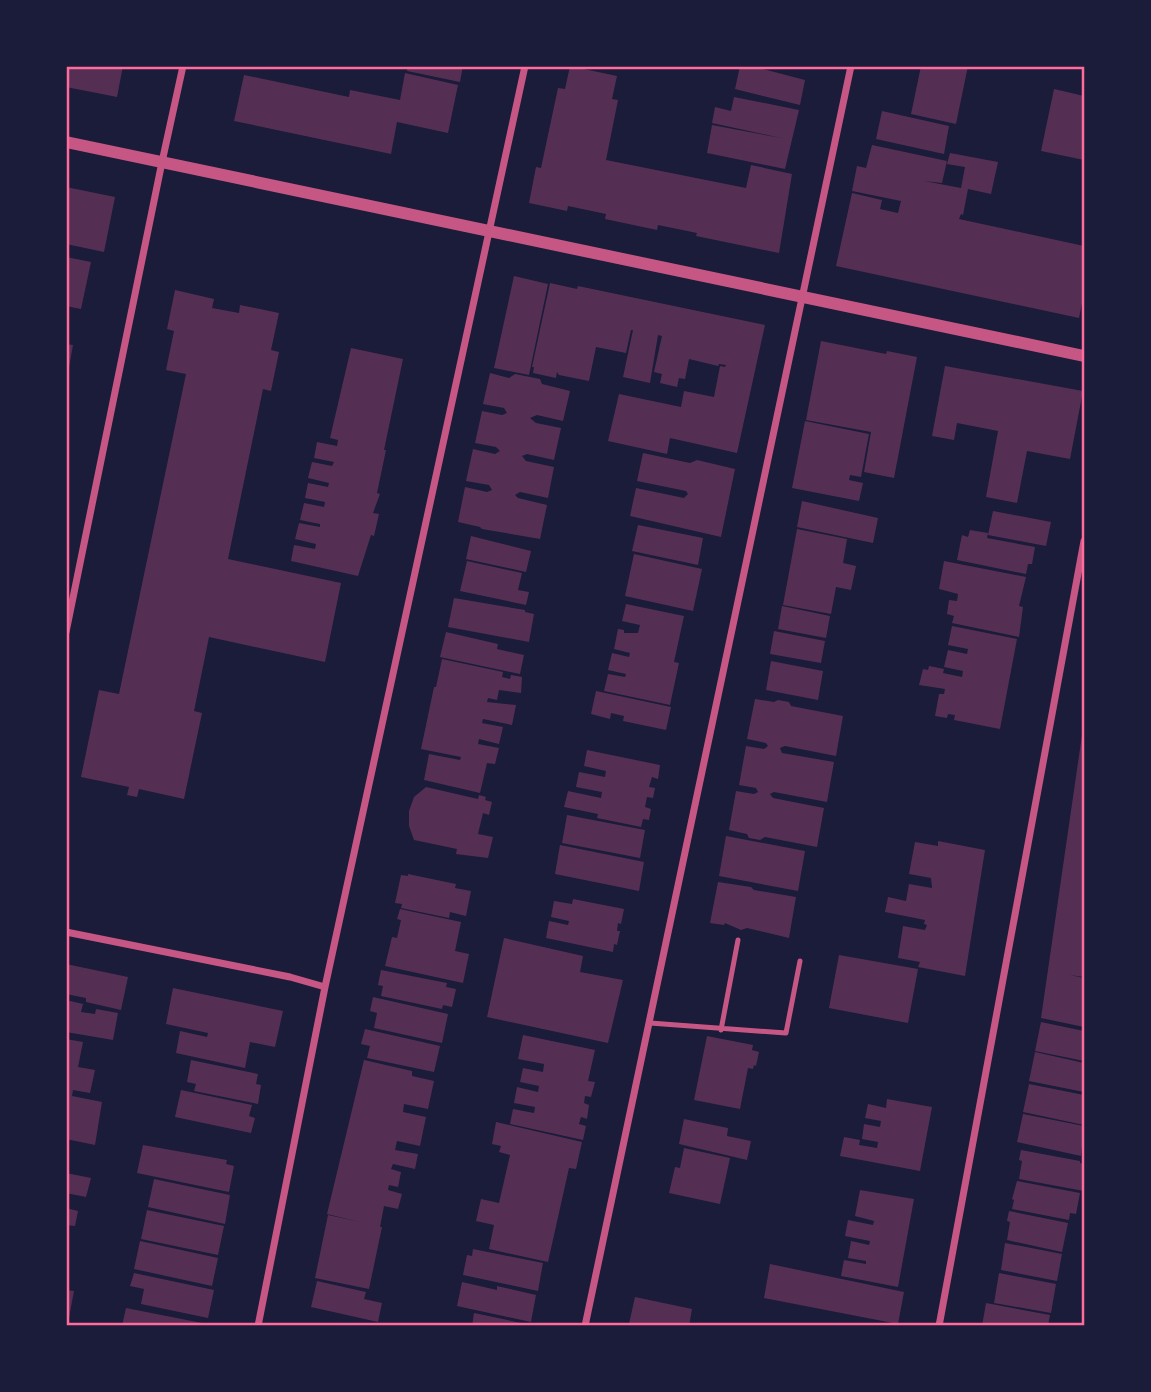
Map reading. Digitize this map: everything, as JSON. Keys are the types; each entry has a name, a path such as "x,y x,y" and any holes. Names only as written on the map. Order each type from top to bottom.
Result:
{"street":[{"path":"66,632 183,66"},
{"path":"258,1325 325,987 525,66"},
{"path":"585,1325 851,66"},
{"path":"66,142 1084,356"},
{"path":"939,1325 1084,541"},
{"path":"66,932 325,987"}],"lane":[{"path":"721,1030 738,940"},
{"path":"650,1023 786,1033 800,961"}],"building":[{"path":"66,66 123,66 117,97 66,87"},
{"path":"408,66 463,66 460,82 407,71"},
{"path":"570,66 617,76 612,99 618,100 606,160 746,188 751,165 792,174 779,253 696,236 697,233 658,225 657,230 605,219 606,214 568,206 567,211 529,203 536,167 541,168 558,88 565,89"},
{"path":"740,66 751,66 805,80 800,105 735,89"},
{"path":"921,66 968,66 956,124 911,114"},
{"path":"405,73 458,85 448,133 397,122 391,154 234,121 244,75 349,97 350,90 400,100"},
{"path":"1054,89 1084,96 1084,160 1041,151"},
{"path":"734,97 799,110 785,169 707,153 712,125 781,138 712,123 715,107 731,111"},
{"path":"882,111 949,126 944,154 876,139"},
{"path":"872,145 947,161 942,183 924,181 961,188 965,167 947,164 950,153 998,162 991,194 968,189 963,215 961,214 959,219 1084,246 1084,293 1079,318 836,266 852,193 882,200 880,209 898,213 901,201 852,191 857,166 866,168"},
{"path":"66,187 115,197 104,252 66,244"},
{"path":"66,257 91,262 81,309 66,306"},
{"path":"514,276 548,284 529,375 494,368"},
{"path":"550,283 577,289 578,286 765,325 737,453 670,438 667,454 608,441 619,394 681,407 684,391 714,397 720,366 726,365 718,366 689,359 685,379 679,378 677,387 660,383 662,374 654,372 662,336 658,335 650,383 623,377 633,330 626,353 596,347 589,381 559,375 557,372 556,378 533,373"},
{"path":"175,290 214,299 212,308 239,313 240,305 279,313 271,350 279,352 271,391 263,389 228,559 341,583 325,662 209,637 194,711 202,713 184,799 139,789 137,797 127,795 129,787 81,777 99,690 119,694 186,374 166,370 174,331 167,329"},
{"path":"821,341 886,354 887,351 917,357 894,478 864,472 871,432 806,420"},
{"path":"66,344 73,345 68,373 66,373"},
{"path":"351,348 403,359 384,450 377,493 380,494 373,513 379,514 374,536 371,535 358,576 291,561 294,545 315,549 316,544 295,539 299,523 320,527 320,524 300,520 304,503 324,507 325,502 305,498 308,483 328,487 329,483 308,478 312,462 332,466 334,462 314,458 317,442 337,446 338,440 330,438"},
{"path":"945,366 1083,391 1070,459 1027,451 1017,503 986,497 998,431 957,423 954,440 932,436"},
{"path":"490,373 509,378 515,374 540,379 542,384 570,391 563,421 537,415 530,418 536,423 561,428 554,460 527,454 522,456 526,461 554,467 548,498 520,492 515,495 547,505 540,539 458,522 465,487 487,492 492,490 489,485 466,481 473,449 495,454 500,451 496,447 475,443 482,411 502,415 507,413 504,408 483,404"},
{"path":"805,421 869,434 861,477 850,475 849,480 863,483 859,501 792,488"},
{"path":"643,453 690,463 697,460 735,469 721,537 630,516 636,488 684,498 688,494 686,491 637,481"},
{"path":"802,501 878,518 873,543 797,527"},
{"path":"993,511 1051,522 1046,546 988,535"},
{"path":"638,525 703,538 698,565 632,551"},
{"path":"797,529 847,539 843,563 856,566 851,590 836,587 831,614 783,605"},
{"path":"970,530 988,533 987,538 1035,547 1032,564 1028,564 1026,574 957,560 962,535 968,537"},
{"path":"471,536 531,551 526,572 466,559"},
{"path":"634,554 702,569 693,611 625,596"},
{"path":"467,561 522,573 518,590 529,592 526,605 460,591"},
{"path":"944,561 1026,577 1019,606 1023,607 1019,637 952,623 954,616 947,614 949,600 957,601 958,594 939,589"},
{"path":"454,598 525,610 534,614 529,642 448,627"},
{"path":"626,604 684,616 674,662 679,663 670,705 604,691 608,674 625,677 626,674 608,670 612,653 629,657 630,653 614,649 618,629 624,630 624,633 638,633 640,625 622,621"},
{"path":"782,606 830,616 826,638 778,629"},
{"path":"952,626 1017,639 1000,729 954,720 955,715 948,714 947,718 935,716 939,694 944,694 945,689 919,685 923,669 928,670 929,666 944,669 943,673 962,677 963,671 944,667 948,650 967,654 968,649 948,645"},
{"path":"774,631 825,641 821,663 770,654"},
{"path":"446,632 498,644 497,649 524,655 520,674 440,657"},
{"path":"442,659 503,672 502,677 510,679 511,675 522,677 521,693 499,690 497,700 488,698 487,702 516,705 512,725 483,719 482,723 503,727 499,744 479,739 478,744 499,748 495,764 487,763 480,793 424,780 429,754 460,760 461,757 421,749"},
{"path":"771,661 823,671 818,700 766,690"},
{"path":"596,691 671,707 666,730 623,721 624,716 611,713 610,719 591,714"},
{"path":"755,699 789,702 791,706 843,716 836,756 785,746 780,748 782,753 834,762 827,802 774,792 770,794 773,798 824,808 817,847 765,837 760,840 749,838 747,834 729,830 736,791 754,794 758,792 756,788 739,785 746,746 764,749 768,746 766,743 747,739"},
{"path":"1083,728 1084,977 1070,975 1084,978 1084,1027 1041,1018"},
{"path":"587,750 660,765 658,779 652,777 649,787 655,788 653,798 647,797 645,807 651,809 649,820 643,819 641,827 597,818 598,814 564,807 568,791 601,798 602,792 576,787 579,772 605,777 606,771 584,766"},
{"path":"426,787 478,799 479,795 492,802 489,815 483,813 478,834 493,837 488,858 456,854 457,849 414,840 409,826 409,811 414,797"},
{"path":"567,815 645,830 640,858 562,843"},
{"path":"726,836 805,851 798,891 719,876"},
{"path":"938,841 985,850 965,976 918,967 920,962 898,958 903,926 925,930 927,925 924,924 925,920 885,912 888,897 906,901 909,884 932,888 931,878 909,874 915,842 938,846"},
{"path":"560,845 644,862 639,891 555,874"},
{"path":"408,874 456,884 455,888 471,891 466,916 450,912 449,918 401,908 402,904 395,903 401,875"},
{"path":"718,882 796,897 789,938 747,928 741,930 725,923 710,923"},
{"path":"573,899 624,909 621,924 618,923 617,931 620,931 613,952 546,938 549,921 568,925 569,921 551,917 554,901 572,904"},
{"path":"400,909 461,922 455,951 469,954 463,983 385,966 392,937 397,938 401,920 397,919"},
{"path":"504,938 583,956 580,972 623,980 608,1043 487,1017"},
{"path":"839,955 918,969 908,1023 829,1008"},
{"path":"66,964 128,977 121,1010 66,994"},
{"path":"381,970 447,983 446,987 456,989 452,1007 443,1005 442,1009 381,996 383,986 378,985"},
{"path":"173,988 283,1011 275,1047 250,1042 245,1068 176,1053 180,1031 207,1037 208,1033 166,1024"},
{"path":"373,997 448,1014 442,1043 374,1028 377,1013 370,1011"},
{"path":"66,1000 83,1004 81,1012 95,1014 96,1009 118,1013 113,1040 66,1032"},
{"path":"1041,1022 1084,1031 1084,1061 1035,1051"},
{"path":"365,1029 440,1046 434,1072 367,1058 370,1046 361,1044"},
{"path":"523,1035 595,1050 588,1081 595,1082 591,1097 585,1096 584,1103 589,1105 587,1119 581,1117 579,1124 586,1126 583,1140 510,1124 513,1109 534,1113 535,1107 514,1103 517,1087 538,1092 539,1086 520,1082 523,1068 543,1072 544,1064 518,1059"},
{"path":"707,1036 753,1045 752,1050 759,1052 756,1066 754,1065 753,1069 748,1068 740,1109 694,1100"},
{"path":"66,1039 83,1042 78,1067 95,1070 90,1093 73,1090 72,1096 102,1102 95,1145 66,1139"},
{"path":"1035,1052 1084,1063 1084,1092 1029,1081"},
{"path":"191,1060 258,1074 256,1084 261,1085 258,1104 194,1091 196,1084 187,1082"},
{"path":"364,1060 412,1071 412,1076 434,1081 428,1109 404,1104 403,1112 426,1117 420,1146 397,1141 395,1150 418,1154 415,1169 393,1164 391,1169 401,1172 398,1187 389,1185 388,1190 402,1194 398,1209 384,1206 369,1289 315,1278 328,1215 360,1222 327,1214"},
{"path":"1029,1084 1084,1095 1084,1125 1023,1112"},
{"path":"181,1090 252,1105 249,1116 255,1118 251,1133 175,1117"},
{"path":"887,1099 932,1107 920,1171 840,1156 844,1137 860,1140 859,1145 877,1148 878,1142 862,1139 864,1124 880,1127 881,1121 865,1118 868,1104 886,1108"},
{"path":"1023,1114 1084,1126 1081,1156 1017,1142"},
{"path":"684,1119 728,1128 727,1136 751,1141 747,1160 679,1144"},
{"path":"496,1122 582,1142 576,1169 569,1168 548,1262 489,1249 494,1225 476,1221 481,1199 499,1203 510,1155 499,1152 501,1146 492,1144"},
{"path":"143,1145 227,1160 226,1164 234,1166 229,1192 137,1173"},
{"path":"684,1148 730,1158 720,1204 669,1193 675,1167 680,1168"},
{"path":"1021,1150 1080,1161 1084,1164 1084,1191 1019,1179"},
{"path":"66,1173 91,1178 86,1197 66,1193"},
{"path":"154,1179 230,1195 225,1224 148,1207"},
{"path":"1017,1181 1080,1193 1076,1214 1070,1213 1069,1220 1012,1209"},
{"path":"860,1190 914,1199 898,1287 841,1276 844,1260 866,1264 866,1261 848,1258 851,1241 869,1245 870,1241 845,1236 848,1220 873,1225 874,1221 855,1216"},
{"path":"66,1208 78,1211 75,1226 66,1225"},
{"path":"147,1210 224,1226 218,1255 141,1239"},
{"path":"1009,1211 1068,1223 1062,1252 1007,1240"},
{"path":"140,1241 218,1258 212,1286 134,1269"},
{"path":"1005,1243 1062,1254 1057,1281 1001,1270"},
{"path":"473,1249 543,1263 538,1291 463,1275 467,1255 472,1256"},
{"path":"770,1264 904,1292 898,1324 764,1298"},
{"path":"134,1273 214,1290 208,1318 141,1304 144,1289 130,1286"},
{"path":"999,1273 1056,1284 1051,1313 994,1303"},
{"path":"317,1281 366,1292 364,1299 382,1303 378,1322 311,1307"},
{"path":"462,1282 497,1290 497,1286 536,1295 531,1322 457,1306"},
{"path":"66,1290 74,1291 68,1323 66,1323"},
{"path":"635,1297 692,1309 689,1326 629,1324"},
{"path":"986,1303 1050,1315 1048,1326 982,1326"},
{"path":"126,1308 202,1323 202,1326 122,1326"},
{"path":"474,1313 526,1324 526,1326 472,1326"}]}
